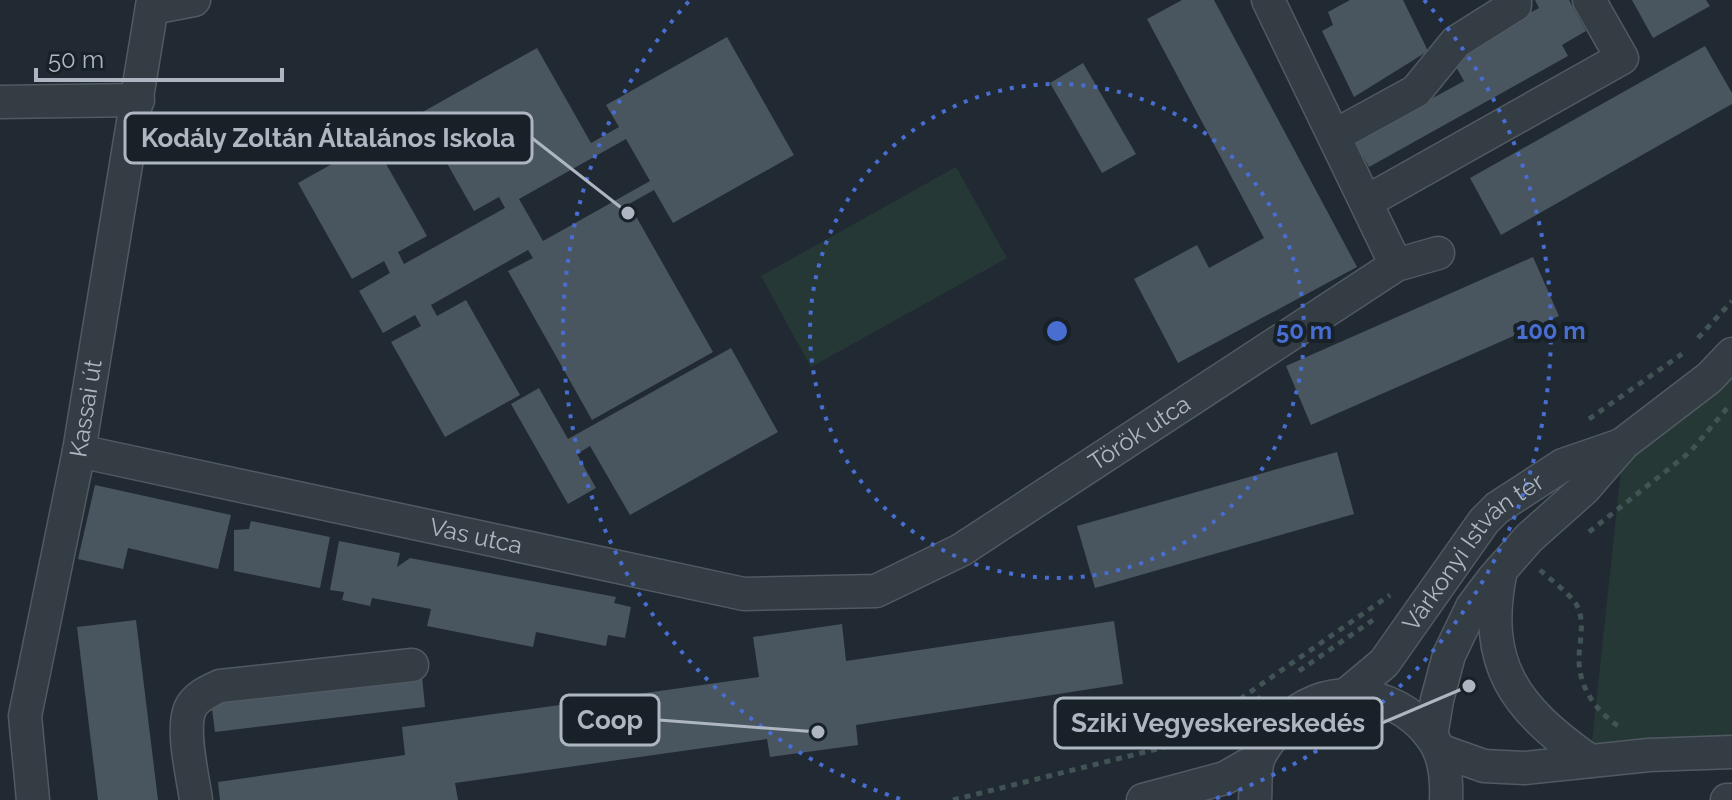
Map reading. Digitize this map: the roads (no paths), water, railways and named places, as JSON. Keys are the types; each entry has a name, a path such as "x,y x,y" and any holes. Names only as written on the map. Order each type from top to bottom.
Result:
{"street":[{"path":"152,4 194,0"},
{"path":"1268,0 1396,265"},
{"path":"1334,136 1416,91 1456,42 1515,5 1515,0"},
{"path":"1366,202 1622,58 1589,0"},
{"name":"Kassai út","path":"33,800 13,716 79,451 152,4"},
{"path":"0,102 138,100"},
{"name":"Török utca","path":"876,591 961,550 1396,265 1438,253"},
{"name":"Várkonyi István tér","path":"1435,743 1437,700 1449,655 1472,607 1529,538 1584,489 1624,443 1709,378 1732,354"},
{"name":"Várkonyi István tér","path":"1347,694 1384,663 1475,533 1497,508 1563,465 1624,443"},
{"name":"Vas utca","path":"79,451 744,594 876,591"},
{"path":"1502,570 1495,601 1495,638 1504,672 1525,705 1554,736 1590,761"},
{"path":"196,800 187,728 190,708 202,694 220,686 412,665"},
{"path":"1255,800 1258,759 1268,741 1289,717 1316,701 1347,694 1379,698 1409,713 1435,743 1447,778 1446,800"},
{"path":"1435,743 1484,766 1524,768 1732,752"},
{"path":"1143,800 1225,778 1258,759"}],"place":[{"name":"Kodály Zoltán Általános Iskola","path":"628,213"},
{"name":"Sziki Vegyeskereskedés","path":"1469,686"},
{"name":"Coop","path":"818,732"}]}
